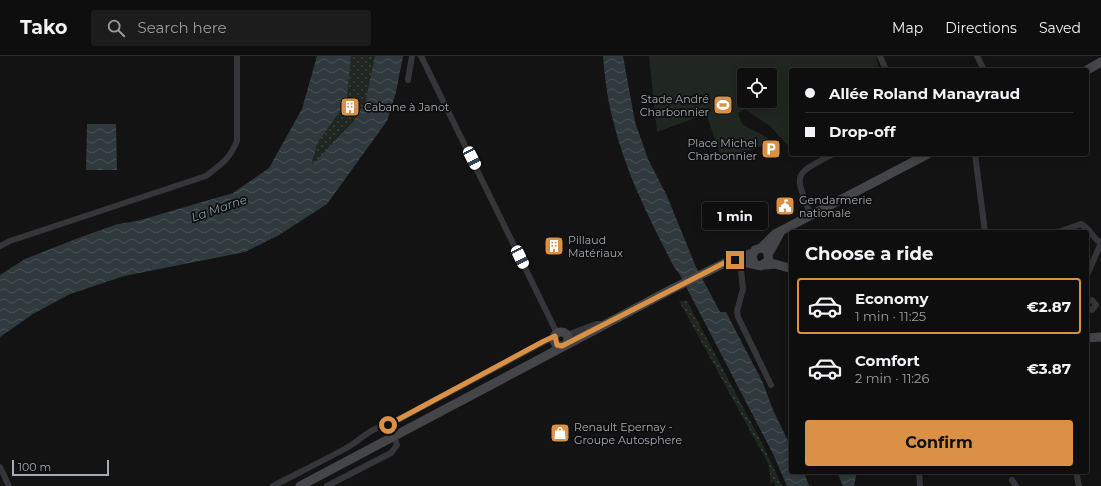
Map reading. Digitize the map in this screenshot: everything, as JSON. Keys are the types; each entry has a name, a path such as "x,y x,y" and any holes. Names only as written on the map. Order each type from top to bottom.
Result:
{"main road":[{"path":"1089,69 1101,62"},
{"path":"300,486 548,354 558,340 605,324 722,264 752,253 758,248 761,248 770,238 924,156"},
{"path":"765,265 780,233"},
{"path":"761,248 769,255 789,267"},
{"path":"752,253 754,263"},
{"path":"722,264 740,260 758,265 775,264 789,268"},
{"path":"558,340 568,341 567,335"},
{"path":"1089,338 1101,337"}],"street":[{"path":"0,246 10,241 206,176 218,167 232,153 237,141 237,56"},
{"path":"408,80 412,56"},
{"path":"273,486 349,446 380,426 388,425 558,340 421,56"},
{"path":"880,56 885,68"},
{"path":"977,56 983,68"},
{"path":"811,216 799,183 800,174 805,168 829,156"},
{"path":"975,156 985,230"},
{"path":"1064,230 1081,224 1090,230 1095,239 1101,243 1089,270"},
{"path":"740,260 743,295 737,311 738,317 771,385"},
{"path":"1089,301 1092,300 1096,305 1092,310 1089,309"},
{"path":"567,335 596,324 605,324"},
{"path":"327,486 391,453 397,445 388,425"},
{"path":"0,467 9,486"},
{"path":"919,474 920,486"},
{"path":"1076,474 1079,484 1087,486"},
{"path":"1012,480 1016,486"}],"shaded area":[{"path":"351,56 375,56 365,103 352,123 316,163 313,164 312,162 318,142 344,106 347,99"},
{"name":"Stade André Charbonnier","path":"649,56 876,56 879,68 789,68 789,144 787,145 770,126 745,109 738,113 742,124 775,142 722,159 706,114 657,132"},
{"path":"679,301 687,301 763,445 782,486 775,486 774,481 771,485 769,465"}],"water":[{"name":"La Marne","path":"317,56 351,56 347,99 344,106 318,142 312,162 313,164 352,123 365,103 375,56 403,56 396,92 387,121 327,204 279,235 245,252 124,276 70,294 33,314 0,337 0,275 25,259 118,224 137,221 233,193 269,168 302,109"},
{"path":"603,56 623,56 635,122 648,159 667,196 696,267 720,312 726,312 763,383 773,410 789,443 789,474 805,474 809,486 787,486 773,454 647,214 631,177 618,139 605,80"},
{"path":"87,124 116,124 117,170 86,170"},
{"path":"838,474 857,474 854,486 843,486"}],"place":[{"name":"Stade André Charbonnier","path":"723,105"},
{"name":"Cabane à Janot","path":"350,107"},
{"name":"Place Michel Charbonnier","path":"771,149"},
{"name":"Gendarmerie nationale","path":"785,206"},
{"name":"Pillaud Matériaux","path":"554,246"},
{"name":"Renault Epernay - Groupe Autosphere","path":"560,433"}],"route":[{"path":"388,425 544,341 555,336 554,339 557,345 562,346 728,261 735,260"}]}
